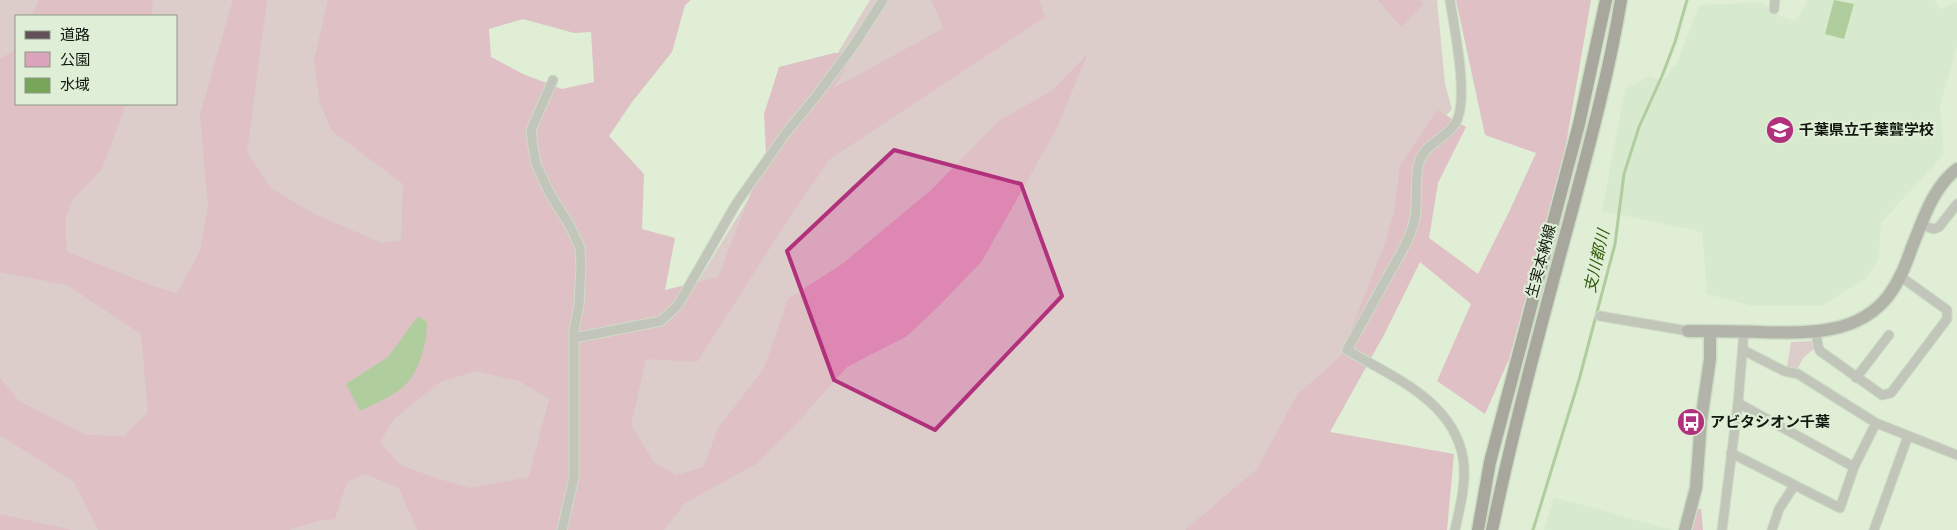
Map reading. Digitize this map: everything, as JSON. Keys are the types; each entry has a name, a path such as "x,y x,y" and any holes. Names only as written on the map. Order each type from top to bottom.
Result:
{"main road":[{"name":"生実本納線","path":"1478,530 1490,462 1579,124 1606,0"},
{"name":"生実本納線","path":"1492,530 1529,368 1593,129 1621,0"}],"street":[{"path":"574,338 661,321 678,305 736,204 786,133 854,45 883,0"},
{"path":"1450,0 1459,58 1461,104 1458,119 1454,126 1428,147 1422,155 1418,165 1417,211 1410,236 1347,350 1425,396 1448,421 1458,441 1463,459 1464,479 1455,530"},
{"path":"552,80 531,130 532,139 536,164 550,194 570,226 580,248 581,266 580,305 574,330 574,477 562,530"},
{"path":"1600,316 1688,331 1816,332 1854,323 1868,315 1888,296 1901,277 1921,225 1937,191 1957,169"},
{"path":"1921,225 1934,229 1939,227 1957,205"},
{"path":"1816,332 1820,351 1882,396 1891,393 1947,319 1947,310 1901,277"},
{"path":"1685,530 1696,488 1701,421 1710,359 1710,331"},
{"path":"1722,530 1738,403 1744,331"},
{"path":"1856,378 1889,335"},
{"path":"1743,350 1784,371 1798,374 1876,423 1956,453"},
{"path":"1738,403 1854,467"},
{"path":"1731,453 1840,508 1854,467 1876,423"},
{"path":"1874,530 1908,436"},
{"path":"1772,530 1780,509 1794,486"}],"highlighted area":[{"path":"894,150 1021,184 1062,296 935,430 834,380 787,251"}],"shaded area":[{"path":"39,0 153,0 151,15 32,15"},
{"path":"233,0 267,0 247,152 271,188 314,214 382,243 401,240 403,184 332,131 320,104 314,60 328,0 691,0 685,5 672,52 632,102 609,136 644,174 642,229 675,238 665,290 718,277 766,154 764,114 779,67 834,53 853,53 834,88 944,28 931,0 1039,0 1045,17 830,159 791,215 697,362 646,359 631,425 654,462 676,475 704,467 717,430 764,368 788,299 842,264 931,190 1000,120 1052,91 1088,53 1057,128 982,261 907,336 847,367 794,426 756,464 685,503 664,530 417,530 399,488 365,474 347,482 335,519 318,521 288,530 98,530 74,482 0,435 0,378 19,401 86,435 124,436 148,412 141,334 67,285 0,272 0,59 15,50 15,105 126,105 102,169 72,200 65,220 67,252 156,287 177,293 200,251 208,207 200,115","holes":["523,19 574,33 591,32 594,82 562,89 523,74 491,57 489,29","418,317 427,322 360,411 346,384 388,357","476,371 519,381 549,399 529,477 470,488 400,465 380,442 394,419 440,382"]},
{"path":"1378,0 1421,0 1423,4 1401,27"},
{"path":"1456,0 1591,0 1564,156 1553,199 1509,359 1485,414 1437,381 1471,304 1420,262 1385,333 1330,432 1454,454 1447,530 1185,530 1257,469 1297,395 1341,356 1384,246 1394,213 1400,166 1437,110 1466,127 1438,183 1429,238 1478,274 1536,153 1485,135"},
{"name":"千葉県立千葉聾学校","path":"1807,0 1934,0 1941,9 1957,1 1957,47 1940,106 1944,154 1881,223 1879,258 1867,278 1822,306 1752,306 1707,294 1702,232 1602,211 1625,89 1649,76 1660,80 1668,76 1672,66 1676,65 1699,5 1762,2 1774,14 1795,21 1806,5"},
{"path":"1554,497 1673,530 1544,530"},
{"path":"1696,509 1701,509 1703,530 1691,530"},
{"path":"0,514 72,530 0,530"}],"green space":[{"path":"0,0 427,0 670,327 870,0 1437,0 1445,84 1452,109 1424,140 1406,226 1294,454 1222,530 27,530 0,521"},
{"path":"1812,341 1814,349 1803,358 1797,370 1787,367 1791,342"}],"water":[{"path":"1834,0 1854,4 1844,39 1825,34"},
{"path":"418,316 427,322 427,331 423,351 416,370 398,391 360,411 346,384 388,357"}],"waterway":[{"name":"支川都川","path":"1533,530 1579,380 1615,244 1624,174 1639,127 1675,42 1687,0"}],"place":[{"name":"千葉県立千葉聾学校","path":"1780,130"},
{"name":"アビタシオン千葉","path":"1691,422"}]}
